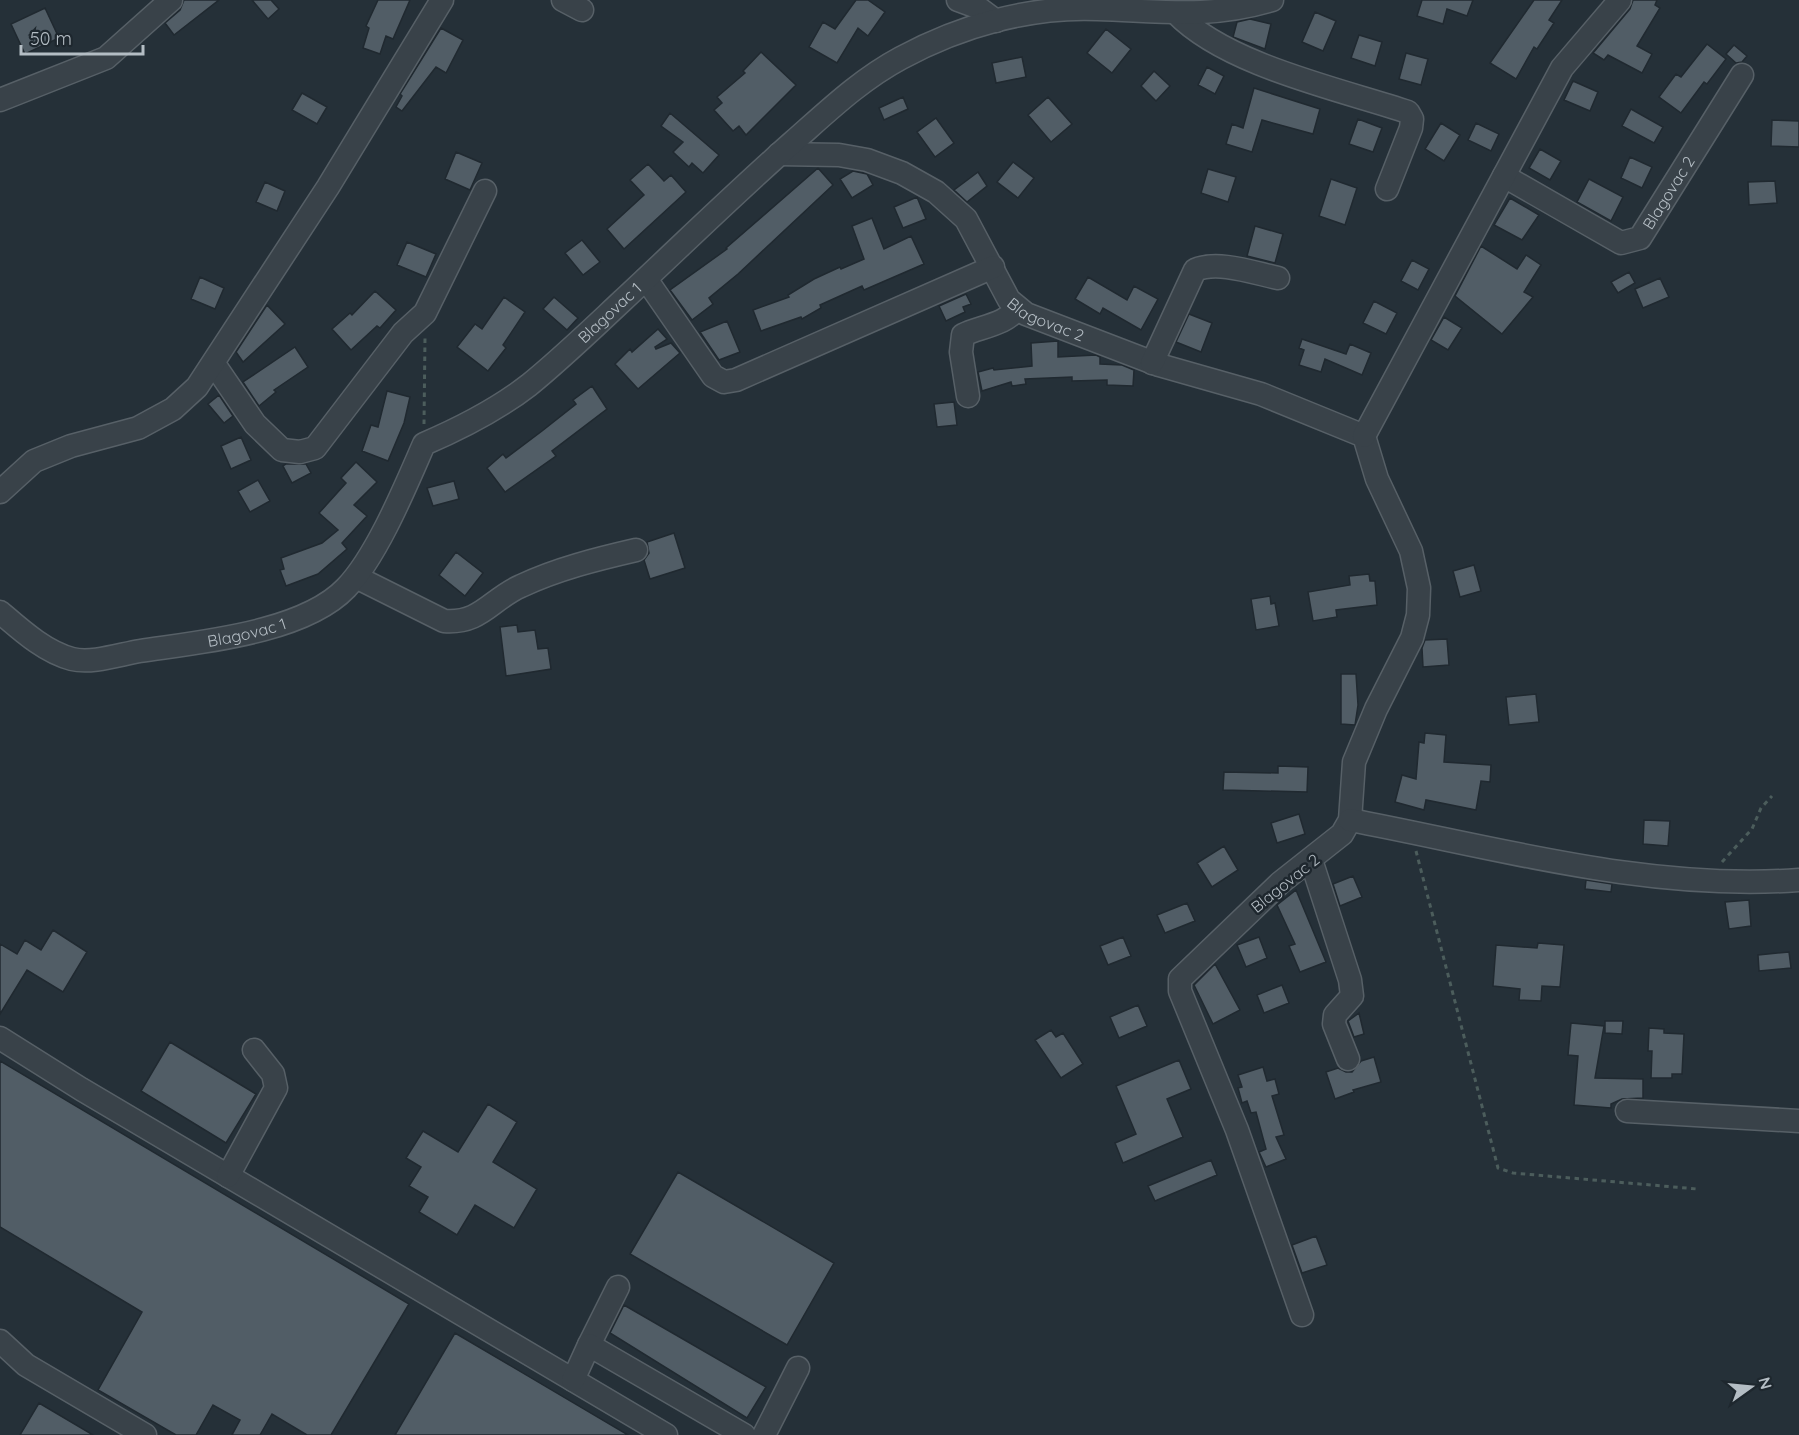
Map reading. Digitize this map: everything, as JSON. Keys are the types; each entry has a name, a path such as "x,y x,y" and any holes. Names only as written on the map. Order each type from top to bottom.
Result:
{"street":[{"path":"0,100 106,58 171,0"},
{"path":"0,492 34,460 71,446 138,428 173,410 197,387 328,187 442,0"},
{"path":"958,0 977,7 996,21"},
{"name":"Blagovac 1","path":"0,612 54,652 75,660 261,630 328,602 345,590 356,577 408,482 424,444 448,434 527,387 779,154 865,79 902,57 996,21 1036,11 1097,9 1176,13 1240,9 1272,0"},
{"path":"1620,0 1562,68 1364,436 1377,479 1411,551 1419,588 1418,615 1412,638 1376,709 1354,762 1350,820 1474,847 1619,872 1703,880 1770,882 1799,880"},
{"path":"1176,13 1191,28 1257,62 1408,112 1412,119 1411,128 1387,189"},
{"name":"Blagovac 2","path":"1504,176 1621,243 1640,238 1742,75"},
{"name":"Blagovac 2","path":"779,154 839,155 867,160 902,173 936,192 966,219 1009,300 1017,308 1069,333 1152,363 1261,394 1364,436"},
{"path":"214,364 234,396 270,440 282,450 300,452 315,448 403,333 425,313 485,191"},
{"path":"1152,363 1195,270 1204,266 1223,267 1278,278"},
{"path":"646,279 713,376 724,382 736,380 993,267"},
{"path":"968,396 961,352 963,335 1014,315 1017,308"},
{"path":"356,577 444,621 457,622 478,616 518,587 566,569 636,550"},
{"name":"Blagovac 2","path":"1302,1315 1237,1130 1180,991 1180,979 1280,883 1342,834 1350,820"},
{"path":"1311,860 1350,980 1352,996 1335,1015 1334,1024 1348,1059"},
{"path":"0,1038 666,1435"},
{"path":"228,1176 276,1088 273,1074 254,1050"},
{"path":"1627,1111 1799,1121"},
{"path":"573,1380 618,1287"},
{"path":"0,1341 26,1365 145,1435"},
{"path":"589,1345 744,1435"},
{"path":"764,1435 798,1368"}],"path":[{"path":"424,444 425,313"},
{"path":"1703,880 1752,829 1761,808 1772,796"},
{"path":"1411,832 1498,1168 1513,1173 1697,1190"}],"building":[{"path":"184,0 219,0 174,35 165,23 180,10"},
{"path":"252,0 271,0 279,9 268,19"},
{"path":"378,0 410,0 393,39 386,36 380,54 363,48 369,28 366,26"},
{"path":"856,0 868,0 885,12 868,36 858,28 837,63 809,47 823,22 835,29"},
{"path":"1422,0 1473,0 1467,16 1447,9 1443,24 1417,16"},
{"path":"1534,0 1562,0 1549,20 1554,23 1537,49 1534,47 1516,79 1490,63"},
{"path":"1633,0 1657,0 1655,5 1660,8 1637,46 1652,54 1642,73 1608,55 1604,60 1593,53 1630,9"},
{"path":"45,8 59,38 25,54 11,24"},
{"path":"1315,12 1336,21 1323,51 1302,42"},
{"path":"1250,19 1271,24 1265,49 1233,37 1237,22"},
{"path":"441,28 463,40 446,73 436,67 402,111 396,107 402,96 400,94"},
{"path":"1106,29 1131,49 1112,73 1087,53"},
{"path":"1359,35 1382,42 1375,66 1351,58"},
{"path":"1707,44 1726,59 1707,84 1704,82 1681,113 1659,97 1676,74 1681,77"},
{"path":"1734,45 1747,56 1742,62 1736,63 1726,54"},
{"path":"761,52 796,85 746,135 739,126 733,131 714,110 722,103 717,97 745,73 743,71"},
{"path":"1406,53 1428,59 1421,85 1399,79"},
{"path":"1022,57 1026,77 996,83 992,63"},
{"path":"1207,67 1224,76 1215,94 1198,85"},
{"path":"1154,71 1170,86 1156,101 1141,86"},
{"path":"1573,81 1598,92 1590,111 1564,100"},
{"path":"1254,88 1320,109 1313,134 1262,120 1252,152 1226,144 1232,124 1243,128"},
{"path":"302,93 327,107 317,124 292,110"},
{"path":"903,97 908,109 884,120 879,108"},
{"path":"1048,97 1072,124 1051,142 1028,115"},
{"path":"1631,109 1663,127 1654,143 1622,126"},
{"path":"670,113 719,155 703,173 692,163 689,167 673,152 683,142 661,126"},
{"path":"936,118 954,143 935,157 917,132"},
{"path":"1358,119 1382,128 1373,152 1349,144"},
{"path":"1772,120 1799,121 1799,147 1771,146"},
{"path":"1441,123 1460,135 1444,161 1425,149"},
{"path":"1476,123 1499,134 1491,151 1468,140"},
{"path":"1540,149 1561,161 1550,180 1529,168"},
{"path":"456,152 482,163 470,190 445,179"},
{"path":"1630,157 1652,167 1642,188 1621,178"},
{"path":"1013,162 1034,178 1018,198 997,182"},
{"path":"648,164 664,181 671,175 686,192 624,249 607,229 644,195 630,180"},
{"path":"818,168 833,185 709,298 713,304 692,320 670,290 727,249"},
{"path":"1208,169 1236,177 1228,202 1201,193"},
{"path":"853,171 867,174 873,185 852,198 840,179"},
{"path":"978,172 987,186 967,202 954,190"},
{"path":"1331,179 1357,188 1345,225 1319,216"},
{"path":"1589,179 1623,197 1611,221 1577,202"},
{"path":"1775,181 1777,203 1749,205 1748,182"},
{"path":"265,182 285,191 277,211 256,202"},
{"path":"917,197 926,219 903,228 894,207"},
{"path":"1510,198 1539,215 1522,240 1494,225"},
{"path":"872,218 884,249 911,236 924,264 864,290 862,286 820,305 821,308 802,319 801,317 761,331 753,310 789,297 788,295 814,279 864,259 852,226"},
{"path":"1255,226 1283,234 1275,263 1247,256"},
{"path":"582,240 600,262 583,275 565,253"},
{"path":"407,242 436,254 426,277 397,265"},
{"path":"1481,246 1517,269 1526,255 1541,265 1524,292 1533,297 1502,334 1455,296"},
{"path":"1412,260 1429,269 1418,290 1401,281"},
{"path":"1629,272 1635,283 1618,293 1611,282"},
{"path":"200,277 224,288 215,309 191,299"},
{"path":"1088,277 1127,300 1134,286 1158,299 1141,330 1103,308 1100,314 1075,299"},
{"path":"1660,278 1669,297 1643,308 1635,289"},
{"path":"375,291 396,310 380,328 377,326 351,350 332,329 350,313 352,315"},
{"path":"966,294 971,304 963,307 965,312 946,321 939,306"},
{"path":"504,297 525,312 503,345 506,348 488,371 457,347 475,324 482,329"},
{"path":"554,297 578,318 567,330 543,309"},
{"path":"1374,301 1397,313 1386,334 1363,323"},
{"path":"267,305 285,324 243,362 236,352"},
{"path":"1189,314 1212,323 1201,352 1176,342"},
{"path":"1444,317 1462,328 1448,350 1431,340"},
{"path":"727,321 740,352 719,360 700,332"},
{"path":"658,329 667,339 655,347 656,349 671,343 680,353 638,389 615,364 630,349 632,352"},
{"path":"1302,339 1346,354 1350,344 1371,353 1362,375 1325,359 1321,372 1299,365 1304,350 1299,348"},
{"path":"1058,341 1058,357 1096,355 1100,357 1100,364 1122,365 1134,370 1133,386 1107,385 1107,380 1072,381 1072,377 1025,379 1026,384 1012,386 1011,382 982,391 978,372 993,368 994,370 1032,366 1031,343"},
{"path":"295,347 308,367 274,390 276,392 259,406 243,382"},
{"path":"592,386 607,409 552,451 556,456 505,492 487,468 503,454 506,458 542,431 576,404 573,400"},
{"path":"387,391 410,397 404,423 388,461 362,451 371,425 378,427"},
{"path":"219,395 233,416 224,423 208,404"},
{"path":"954,402 957,425 937,427 934,404"},
{"path":"241,437 251,460 231,469 221,446"},
{"path":"356,462 377,482 354,505 367,516 342,543 347,549 318,574 286,586 280,570 284,569 281,558 322,543 338,530 319,513 346,483 341,478"},
{"path":"306,464 311,473 292,483 283,466"},
{"path":"258,480 270,501 250,512 238,491"},
{"path":"454,481 459,499 433,506 427,488"},
{"path":"674,533 685,568 650,579 644,560 649,553 647,542"},
{"path":"456,552 483,573 465,596 439,575"},
{"path":"1474,565 1481,591 1460,597 1453,571"},
{"path":"1369,574 1370,581 1375,581 1377,605 1336,610 1337,617 1313,621 1308,592 1350,585 1349,576"},
{"path":"1270,596 1271,604 1275,603 1279,626 1256,630 1251,599"},
{"path":"517,625 518,632 535,630 538,649 548,648 551,669 506,676 500,627"},
{"path":"1447,639 1449,665 1423,667 1422,648 1425,640"},
{"path":"1341,674 1356,674 1358,705 1355,725 1341,724"},
{"path":"1536,694 1539,722 1509,725 1506,697"},
{"path":"1425,733 1446,735 1444,762 1491,765 1490,782 1481,781 1476,810 1426,800 1424,810 1395,802 1402,775 1416,779 1419,742 1424,743"},
{"path":"1278,766 1308,767 1307,792 1223,790 1224,772 1278,773"},
{"path":"1299,814 1305,834 1277,843 1271,823"},
{"path":"1644,820 1670,821 1668,846 1643,844"},
{"path":"1224,846 1238,870 1212,887 1197,863"},
{"path":"1353,876 1362,897 1340,906 1333,884"},
{"path":"1586,880 1612,884 1611,892 1585,889"},
{"path":"1296,890 1326,962 1300,972 1289,946 1295,944 1277,905"},
{"path":"1749,900 1751,926 1729,929 1725,902"},
{"path":"1187,903 1195,921 1165,933 1157,915"},
{"path":"53,930 87,952 63,992 27,970 0,1014 0,944 17,954 25,940 41,950"},
{"path":"1123,937 1131,956 1108,965 1100,946"},
{"path":"1259,937 1267,958 1246,967 1237,945"},
{"path":"1538,943 1564,945 1560,987 1542,986 1541,1001 1519,1000 1520,989 1493,986 1496,945 1537,948"},
{"path":"1789,952 1791,968 1759,971 1758,955"},
{"path":"1215,964 1240,1010 1213,1024 1194,985"},
{"path":"1282,985 1289,1003 1264,1013 1257,995"},
{"path":"1138,1005 1147,1026 1119,1038 1110,1017"},
{"path":"1359,1013 1364,1034 1354,1037 1348,1021"},
{"path":"1605,1021 1623,1021 1622,1034 1605,1033"},
{"path":"1571,1023 1604,1026 1595,1078 1643,1079 1643,1098 1622,1099 1611,1104 1611,1108 1574,1105 1578,1056 1568,1055"},
{"path":"1649,1028 1664,1029 1664,1033 1684,1034 1682,1074 1672,1074 1672,1078 1651,1078 1652,1051 1648,1051"},
{"path":"1051,1030 1056,1037 1063,1033 1083,1064 1061,1078 1035,1040"},
{"path":"170,1042 256,1094 226,1143 141,1091"},
{"path":"1374,1057 1381,1082 1353,1090 1354,1092 1335,1099 1326,1072 1338,1068 1352,1072 1361,1061"},
{"path":"1179,1060 1191,1089 1167,1099 1183,1137 1123,1163 1115,1143 1136,1134 1116,1086"},
{"path":"0,1061 409,1304 331,1435 307,1435 272,1414 260,1435 232,1435 240,1420 213,1405 196,1435 176,1435 98,1390 142,1312 0,1227"},
{"path":"1263,1067 1267,1081 1275,1079 1279,1094 1272,1096 1284,1135 1276,1137 1286,1159 1266,1167 1259,1152 1266,1149 1256,1112 1251,1113 1247,1101 1242,1103 1238,1088 1242,1087 1238,1075"},
{"path":"488,1104 517,1122 493,1162 537,1189 514,1228 475,1205 457,1235 419,1212 428,1197 409,1186 421,1167 406,1158 423,1131 458,1152"},
{"path":"1211,1160 1217,1175 1155,1201 1148,1186"},
{"path":"678,1172 834,1263 787,1345 630,1254"},
{"path":"1316,1236 1327,1265 1302,1273 1292,1245"},
{"path":"624,1305 766,1387 747,1418 610,1333"},
{"path":"455,1333 628,1435 395,1435"},
{"path":"39,1403 93,1435 20,1435"}]}
